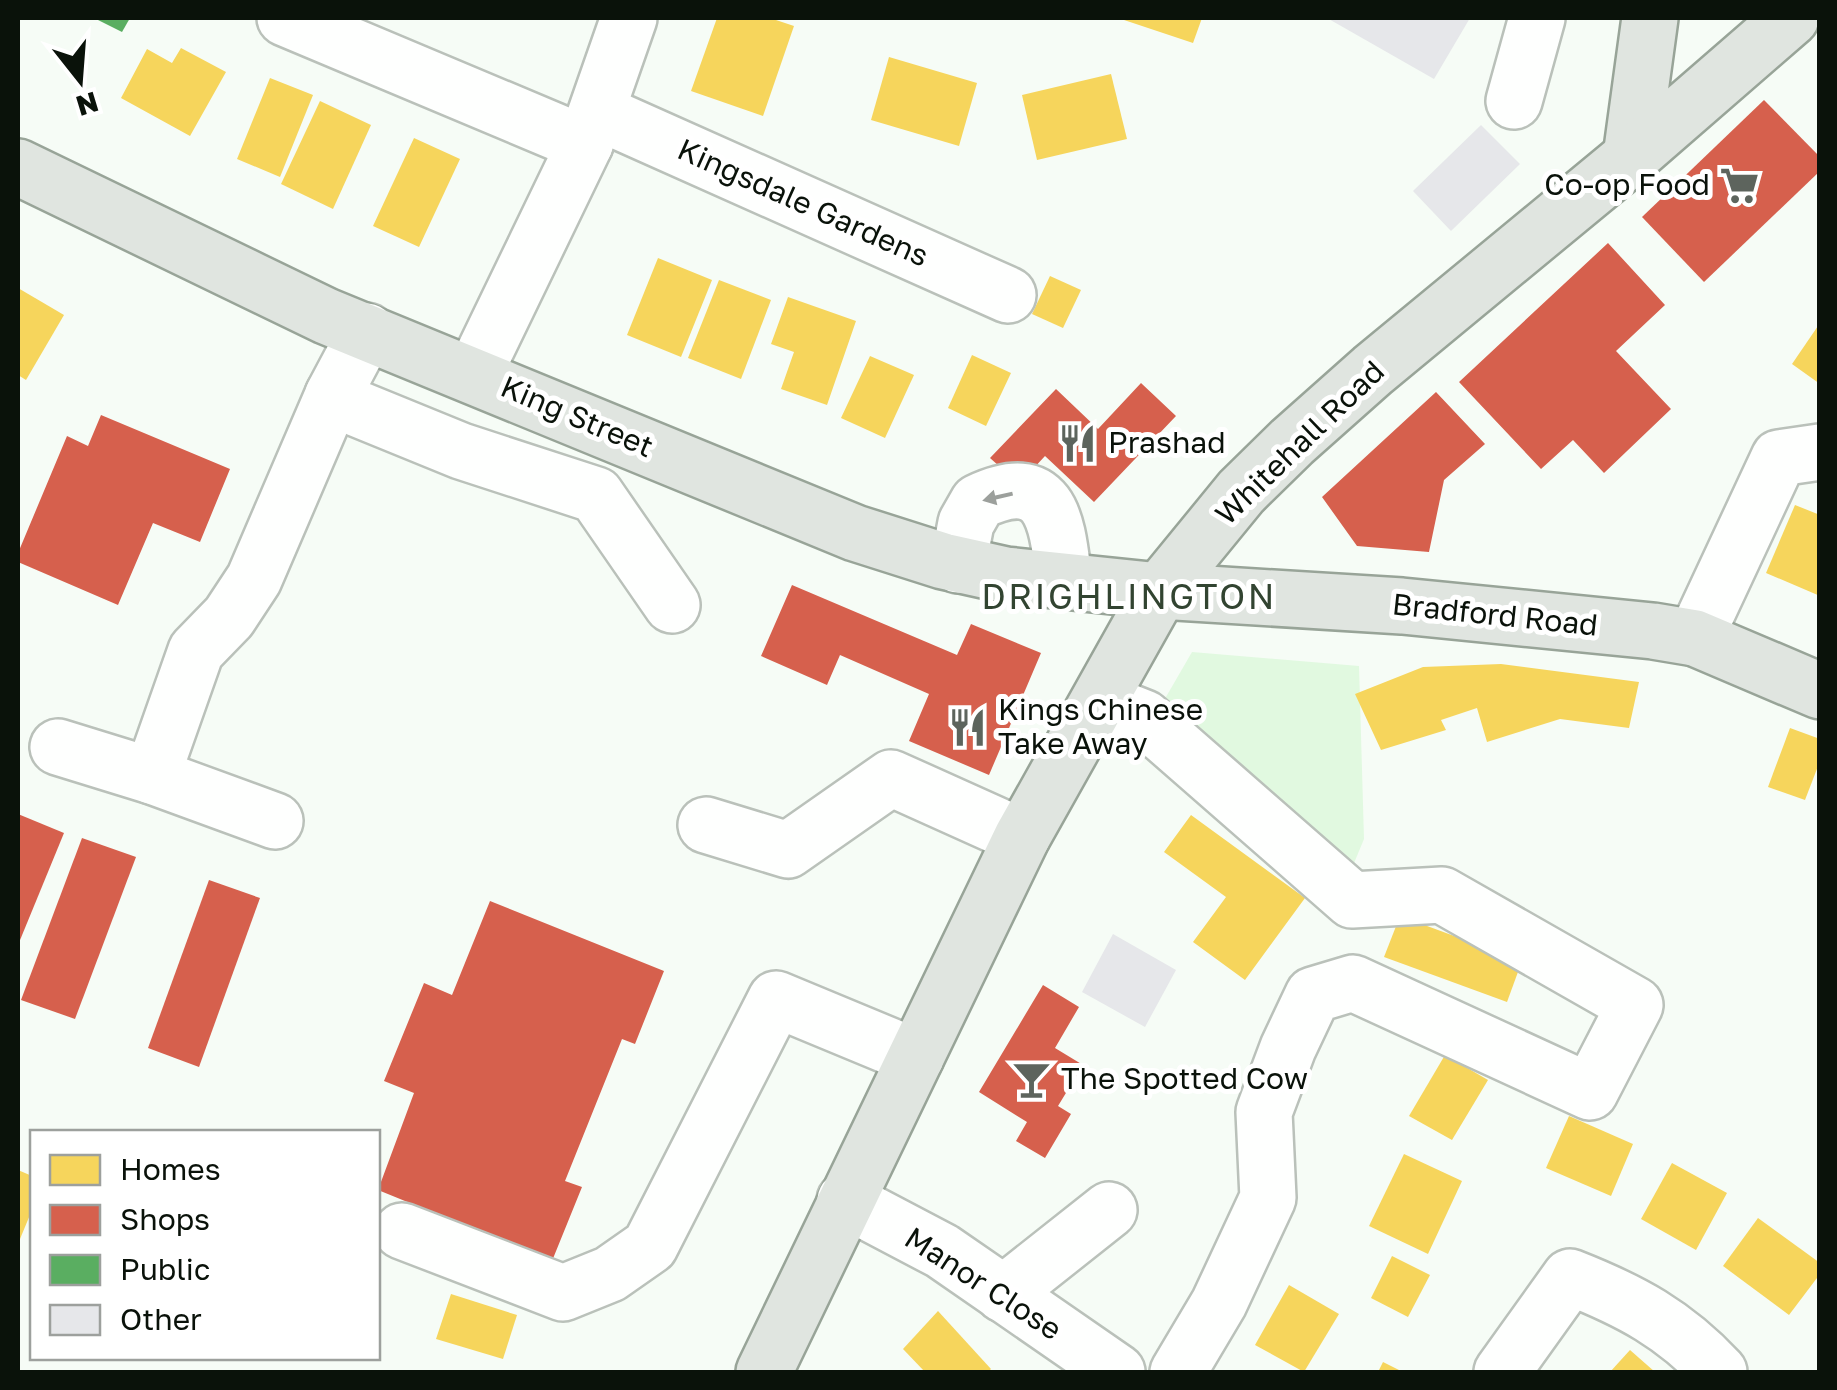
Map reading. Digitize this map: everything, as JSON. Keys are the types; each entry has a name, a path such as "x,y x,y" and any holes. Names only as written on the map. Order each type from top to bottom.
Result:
{"main road":[{"path":"1631,157 1650,18"},
{"name":"Whitehall Road","path":"764,1372 1022,837 1160,591 1241,492 1292,442 1791,18"},
{"name":"King Street","path":"18,167 326,316 855,532 958,565 1160,591"},
{"name":"Bradford Road","path":"1160,591 1402,606 1695,638 1820,690"}],"street":[{"name":"Kingsdale Gardens","path":"285,18 592,128 1008,295"},
{"path":"474,374 592,128 629,18"},
{"path":"1514,100 1537,18"},
{"path":"152,776 196,650 229,616 254,579 333,395 366,331"},
{"path":"333,395 460,451 596,495 672,605"},
{"path":"1695,638 1780,458 1820,452"},
{"path":"958,565 966,522 978,502 1003,494 1030,494 1050,506 1056,519 1064,580"},
{"path":"1100,701 1144,718 1352,900 1442,895 1635,1006 1590,1092 1353,983 1314,994 1264,1112 1268,1198 1220,1303 1178,1372"},
{"path":"58,747 275,821"},
{"path":"706,824 788,850 891,778 1022,837"},
{"path":"402,1231 562,1293 610,1274 650,1246 776,999 916,1057"},
{"name":"Manor Close","path":"845,1200 942,1252 1118,1372"},
{"path":"1004,1294 1109,1210"},
{"path":"1502,1372 1570,1277 1624,1298 1660,1319 1697,1348 1719,1372"}],"green space":[{"path":"1192,652 1359,666 1364,839 1352,868 1159,709"}],"building: Homes":[{"path":"717,18 770,18 794,26 763,116 691,91"},
{"path":"1118,18 1202,18 1193,43"},
{"path":"181,48 226,72 190,136 121,98 147,49 172,63"},
{"path":"889,57 977,83 959,146 871,120"},
{"path":"1111,74 1127,139 1037,160 1022,95"},
{"path":"270,78 313,95 280,177 237,159"},
{"path":"320,101 371,125 333,209 281,184"},
{"path":"414,138 460,159 419,247 373,226"},
{"path":"658,258 712,280 681,357 627,335"},
{"path":"1050,276 1081,290 1063,328 1032,314"},
{"path":"719,280 771,300 741,379 688,358"},
{"path":"18,288 64,315 26,380 18,375"},
{"path":"788,297 856,321 827,405 781,389 794,352 771,344"},
{"path":"1820,323 1820,384 1792,364"},
{"path":"972,355 1011,373 986,426 948,408"},
{"path":"870,356 914,375 885,438 841,418"},
{"path":"1795,505 1820,515 1820,596 1766,573"},
{"path":"1501,664 1639,682 1629,728 1560,719 1487,742 1477,708 1441,720 1446,730 1381,750 1355,694 1423,667"},
{"path":"1790,728 1820,739 1820,761 1805,800 1768,787"},
{"path":"1191,815 1305,898 1245,980 1193,942 1226,897 1164,852"},
{"path":"1400,916 1522,961 1507,1002 1384,957"},
{"path":"1445,1055 1488,1080 1452,1140 1409,1116"},
{"path":"1569,1116 1633,1144 1611,1196 1546,1168"},
{"path":"1404,1154 1462,1181 1428,1254 1369,1226"},
{"path":"1672,1163 1727,1193 1696,1250 1641,1219"},
{"path":"18,1170 30,1175 30,1215 18,1238"},
{"path":"1758,1218 1820,1263 1820,1274 1789,1315 1723,1266"},
{"path":"1392,1256 1430,1275 1408,1317 1371,1298"},
{"path":"1289,1285 1339,1314 1304,1372 1255,1345"},
{"path":"451,1294 517,1315 503,1359 436,1339"},
{"path":"938,1311 991,1369 988,1372 925,1372 903,1349"},
{"path":"1630,1350 1655,1372 1610,1372"},
{"path":"1383,1362 1403,1372 1378,1372"}],"building: Shops":[{"name":"Co-op Food","path":"1764,100 1820,157 1820,171 1704,282 1642,217"},
{"path":"1608,243 1665,305 1616,351 1671,409 1604,473 1573,440 1541,469 1459,382"},
{"name":"Prashad","path":"1141,383 1176,416 1094,502 1045,456 1019,484 990,458 1056,389 1098,429"},
{"path":"1436,392 1485,444 1444,480 1429,552 1357,546 1322,497"},
{"path":"101,415 230,469 200,542 153,523 118,605 18,562 18,553 67,436 88,446"},
{"path":"792,585 957,655 971,624 1041,653 989,775 909,741 929,694 840,655 827,685 761,656"},
{"path":"18,814 64,833 18,945"},
{"path":"82,838 136,857 75,1019 21,1000"},
{"path":"209,880 260,898 199,1067 148,1048"},
{"path":"490,901 664,971 635,1044 622,1039 565,1181 582,1187 552,1261 380,1191 414,1093 384,1081 424,983 452,995"},
{"name":"The Spotted Cow","path":"1043,985 1079,1007 1055,1048 1083,1065 1058,1106 1071,1114 1045,1158 1016,1141 1027,1122 979,1092"}],"building: Public":[{"path":"94,18 130,18 122,32"}],"building: Other":[{"path":"1327,18 1470,18 1434,79"},
{"path":"1481,125 1520,164 1451,231 1413,191"},
{"path":"1113,934 1176,970 1145,1027 1082,992"}],"place":[{"name":"Co-op Food","path":"1740,185"},
{"name":"Prashad","path":"1078,443"},
{"name":"Kings Chinese Take Away","path":"968,727"},
{"name":"The Spotted Cow","path":"1031,1079"}],"district":[{"name":"DRIGHLINGTON","path":"1129,597"}]}
